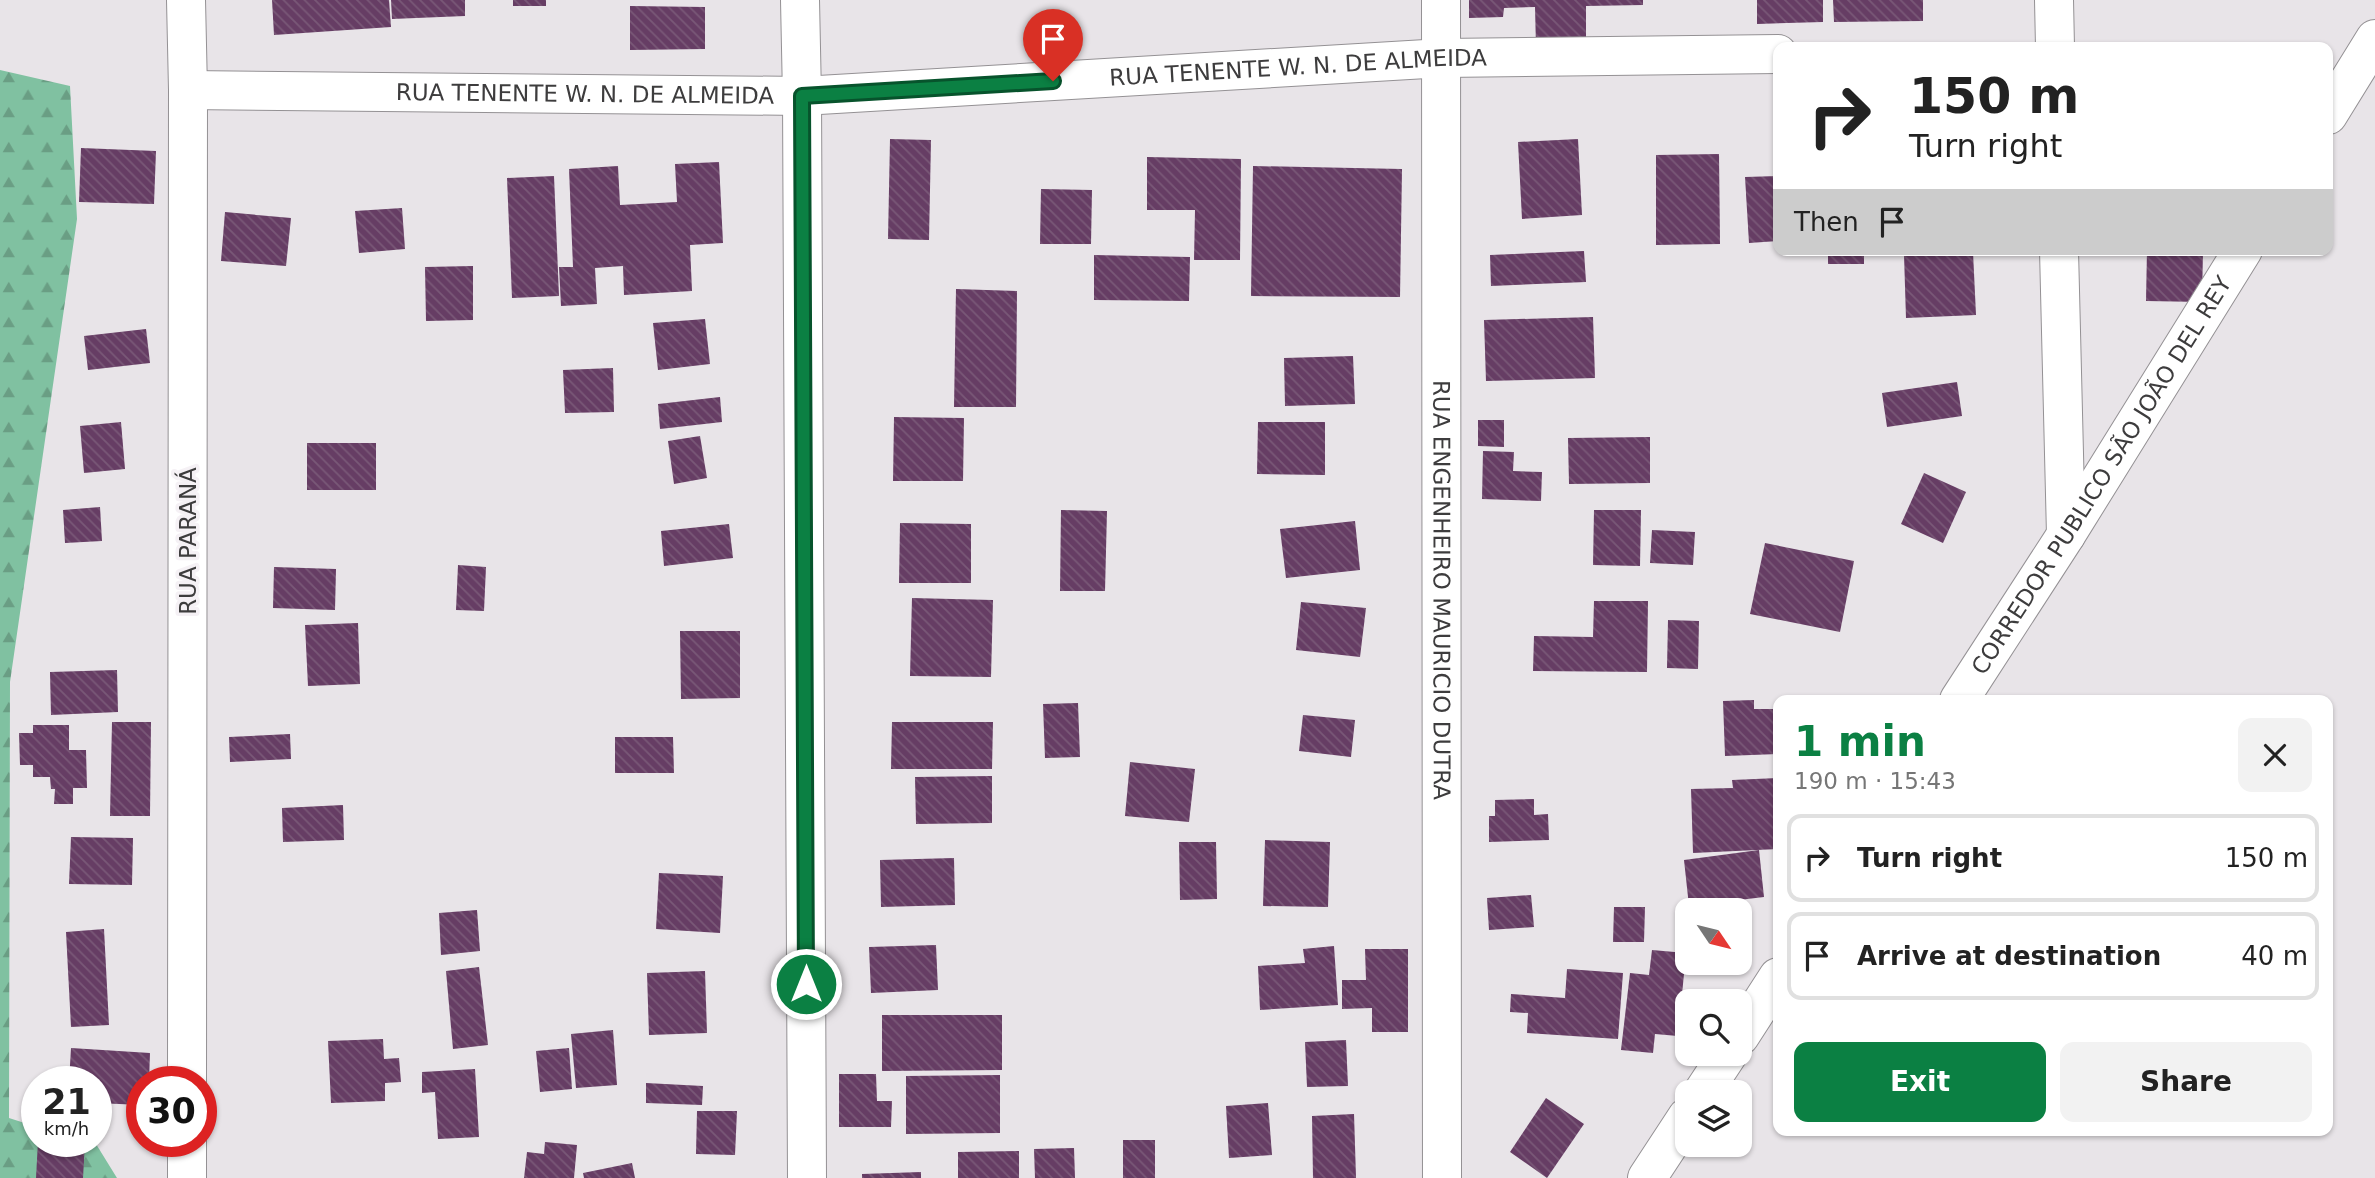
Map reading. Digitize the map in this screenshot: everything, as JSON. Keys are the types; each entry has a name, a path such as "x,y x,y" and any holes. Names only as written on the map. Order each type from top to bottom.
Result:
{"street":[{"name":"RUA PARANÁ","path":"186,0 187,1066"},
{"path":"800,0 807,1178"},
{"name":"RUA ENGENHEIRO MAURICIO DUTRA","path":"1441,0 1442,1178"},
{"path":"2054,0 2054,42"},
{"path":"2333,107 2375,39"},
{"name":"RUA TENENTE W. N. DE ALMEIDA","path":"188,90 802,96 1443,58 1773,54"},
{"path":"2059,256 2066,535"},
{"name":"CORREDOR PUBLICO SÃO JOÃO DEL REY","path":"1962,695 2240,256"},
{"path":"1752,1017 1773,985"},
{"path":"1647,1178 1675,1135"},
{"path":"187,1157 187,1178"}],"green space":[{"path":"0,70 70,86 77,219 10,682 9,1118 21,1122 21,1157 104,1157 117,1178 0,1178"}],"building":[{"path":"272,0 389,0 391,27 274,35"},
{"path":"391,0 465,0 465,16 392,19"},
{"path":"513,0 546,0 546,6 513,6"},
{"path":"1469,0 1643,0 1643,5 1586,6 1586,46 1536,47 1535,7 1504,8 1503,17 1469,18"},
{"path":"1757,0 1823,0 1823,22 1757,24"},
{"path":"1833,0 1923,0 1923,21 1834,22"},
{"path":"630,6 705,7 705,49 630,50"},
{"path":"890,139 931,140 929,240 888,239"},
{"path":"1578,139 1582,215 1522,219 1518,142"},
{"path":"81,148 156,151 154,204 79,202"},
{"path":"1719,154 1720,244 1656,245 1656,155"},
{"path":"1147,157 1241,159 1240,260 1194,260 1195,210 1147,210"},
{"path":"719,162 723,243 690,245 692,291 624,295 623,266 595,268 597,304 561,306 559,267 573,267 569,169 618,166 620,205 677,202 675,164"},
{"path":"1253,166 1402,169 1400,297 1251,296"},
{"path":"554,176 559,296 512,298 507,178"},
{"path":"1773,176 1773,241 1749,243 1745,177"},
{"path":"1041,189 1092,190 1091,244 1040,244"},
{"path":"402,208 405,249 359,253 355,211"},
{"path":"225,212 291,218 286,266 221,261"},
{"path":"1584,251 1586,282 1491,286 1490,255"},
{"path":"1094,255 1190,257 1189,301 1094,300"},
{"path":"1828,256 1864,256 1864,264 1828,264"},
{"path":"1904,256 1973,256 1976,315 1906,318"},
{"path":"2147,256 2203,256 2202,302 2146,301"},
{"path":"473,266 473,320 426,321 425,267"},
{"path":"956,289 1017,291 1016,407 954,407"},
{"path":"1593,317 1595,378 1486,381 1484,320"},
{"path":"705,319 710,364 658,370 653,323"},
{"path":"146,329 150,363 88,370 84,336"},
{"path":"1353,356 1355,404 1285,406 1284,358"},
{"path":"613,368 614,412 565,413 563,370"},
{"path":"1957,382 1962,416 1887,427 1882,393"},
{"path":"720,397 722,422 660,429 658,404"},
{"path":"894,417 964,418 963,481 893,481"},
{"path":"1478,420 1504,420 1504,447 1478,446"},
{"path":"121,422 125,469 84,473 80,426"},
{"path":"1258,422 1325,422 1325,475 1257,474"},
{"path":"700,436 707,478 674,484 668,441"},
{"path":"1650,437 1650,483 1569,484 1568,438"},
{"path":"307,443 376,443 376,490 307,490"},
{"path":"1483,451 1514,452 1513,471 1542,472 1541,501 1482,499"},
{"path":"1924,473 1966,492 1943,543 1901,524"},
{"path":"100,507 102,541 65,543 63,510"},
{"path":"1061,510 1107,511 1105,591 1060,591"},
{"path":"1594,510 1641,510 1640,566 1593,565"},
{"path":"1355,521 1360,570 1286,578 1280,529"},
{"path":"900,523 971,524 971,583 899,583"},
{"path":"729,524 733,558 664,566 661,531"},
{"path":"1652,530 1695,532 1693,565 1650,563"},
{"path":"1765,543 1854,561 1840,632 1750,614"},
{"path":"458,565 486,567 484,611 456,610"},
{"path":"274,567 336,569 335,610 273,608"},
{"path":"912,598 993,600 991,677 910,676"},
{"path":"1594,601 1648,601 1647,672 1533,671 1534,636 1593,637"},
{"path":"1301,602 1366,608 1360,657 1296,650"},
{"path":"1668,620 1699,621 1698,669 1667,668"},
{"path":"358,623 360,684 308,686 305,625"},
{"path":"680,631 740,631 740,698 681,699"},
{"path":"117,670 118,712 51,715 50,672"},
{"path":"1754,700 1754,709 1773,709 1773,754 1725,756 1723,701"},
{"path":"1078,703 1080,757 1045,758 1043,704"},
{"path":"1303,715 1355,720 1351,757 1299,751"},
{"path":"112,722 151,722 150,816 110,816"},
{"path":"892,722 993,722 992,769 891,769"},
{"path":"33,725 69,725 69,750 86,750 87,788 73,788 73,804 54,804 55,789 51,789 50,777 33,777 33,765 20,765 19,733 33,733"},
{"path":"290,734 291,759 230,762 229,737"},
{"path":"615,737 673,737 674,773 615,773"},
{"path":"1130,762 1195,769 1189,822 1125,816"},
{"path":"992,776 992,823 916,824 915,777"},
{"path":"1773,778 1773,849 1693,853 1691,789 1733,788 1732,780"},
{"path":"1534,799 1534,815 1548,814 1549,840 1489,842 1489,816 1495,816 1495,800"},
{"path":"343,805 344,840 283,842 282,808"},
{"path":"71,837 133,838 132,885 69,884"},
{"path":"1265,840 1330,842 1328,907 1263,906"},
{"path":"1179,842 1216,842 1217,899 1180,900"},
{"path":"1759,850 1764,897 1688,898 1684,860"},
{"path":"954,858 955,905 881,907 880,860"},
{"path":"659,873 723,876 720,933 656,929"},
{"path":"1531,895 1534,927 1489,930 1487,898"},
{"path":"1614,907 1645,907 1644,942 1613,942"},
{"path":"477,910 480,951 441,955 439,913"},
{"path":"104,929 109,1025 71,1027 66,932"},
{"path":"936,945 938,990 871,993 869,947"},
{"path":"1334,946 1338,1005 1260,1010 1258,966 1305,963 1303,949"},
{"path":"1365,949 1408,949 1408,1032 1372,1032 1372,1008 1342,1009 1342,980 1366,980"},
{"path":"1652,950 1675,952 1675,975 1684,975 1683,989 1675,989 1675,1036 1655,1034 1653,1053 1621,1050 1630,973 1649,975"},
{"path":"479,967 488,1045 453,1049 446,971"},
{"path":"1567,969 1623,973 1618,1039 1527,1033 1528,1013 1510,1012 1511,994 1565,998"},
{"path":"705,971 707,1033 649,1035 647,973"},
{"path":"882,1015 1002,1015 1002,1070 882,1071"},
{"path":"613,1030 617,1085 576,1088 571,1034"},
{"path":"383,1039 384,1059 399,1058 401,1082 385,1083 385,1101 331,1103 328,1041"},
{"path":"1346,1040 1348,1086 1307,1087 1305,1042"},
{"path":"71,1048 150,1053 150,1066 126,1066 126,1104 112,1104 112,1066 70,1066"},
{"path":"569,1048 572,1089 540,1092 536,1051"},
{"path":"475,1069 479,1137 438,1139 435,1092 422,1093 422,1072"},
{"path":"839,1074 876,1074 877,1101 892,1101 891,1127 839,1127"},
{"path":"1000,1075 1000,1133 906,1134 906,1076"},
{"path":"646,1083 703,1086 702,1105 646,1103"},
{"path":"1546,1098 1584,1124 1547,1178 1510,1152"},
{"path":"1268,1103 1272,1155 1229,1158 1226,1106"},
{"path":"697,1111 737,1111 735,1155 696,1154"},
{"path":"1354,1114 1356,1178 1313,1178 1312,1116"},
{"path":"1123,1140 1155,1140 1155,1178 1123,1178"},
{"path":"545,1142 577,1145 574,1178 524,1178 527,1152 544,1154"},
{"path":"1074,1148 1075,1178 1035,1178 1034,1149"},
{"path":"1019,1151 1019,1178 958,1178 958,1152"},
{"path":"37,1157 84,1157 83,1178 36,1178"},
{"path":"632,1163 635,1178 584,1178 583,1173"},
{"path":"921,1172 921,1178 862,1178 862,1174"}],"route":[{"path":"806,984 802,96 1053,81"}]}
